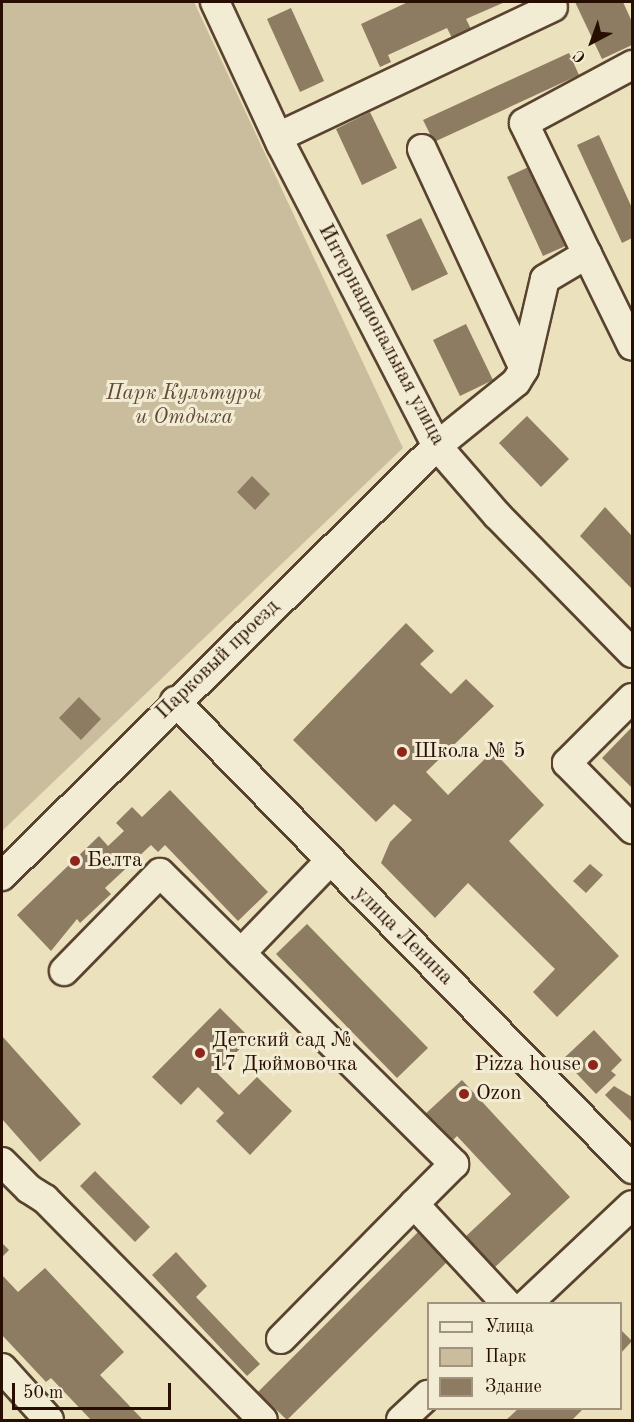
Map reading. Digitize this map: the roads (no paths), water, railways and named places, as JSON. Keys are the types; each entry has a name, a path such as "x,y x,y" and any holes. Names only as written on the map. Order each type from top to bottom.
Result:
{"street":[{"name":"Интернациональная улица","path":"215,2 278,137 437,446 497,515 633,653"},
{"path":"278,137 554,7"},
{"path":"633,65 524,123 633,346"},
{"path":"422,149 524,369"},
{"path":"524,369 545,279 587,254"},
{"name":"Парковый проезд","path":"2,876 175,701 437,446 516,382 524,369"},
{"path":"633,698 567,763 633,829"},
{"name":"улица Ленина","path":"175,701 329,862 633,1169"},
{"path":"241,953 329,862"},
{"path":"64,971 160,873 454,1164 281,1338"},
{"path":"2,1162 53,1207 263,1420"},
{"path":"414,1204 505,1302"},
{"path":"529,1302 633,1205"},
{"path":"2,1368 49,1420"},
{"path":"401,1420 427,1397"}],"place":[{"name":"Школа № 5","path":"402,752"},
{"name":"Белта","path":"75,861"},
{"name":"Детский сад № 17 Дюймовочка","path":"200,1053"},
{"name":"Pizza house","path":"593,1065"},
{"name":"Ozon","path":"464,1094"}],"park label":[{"name":"Парк Культуры и Отдыха","path":"184,406"}]}
